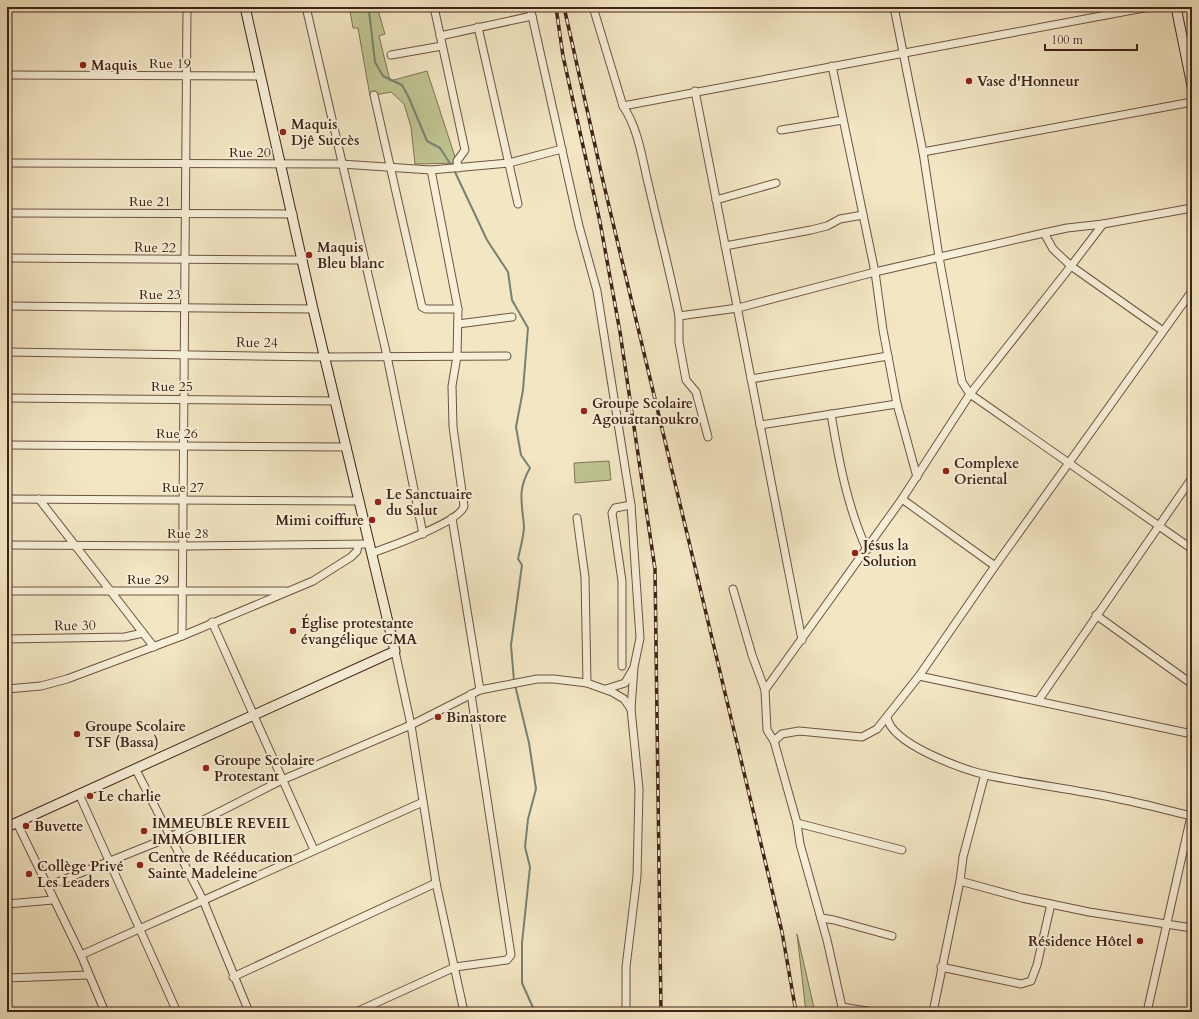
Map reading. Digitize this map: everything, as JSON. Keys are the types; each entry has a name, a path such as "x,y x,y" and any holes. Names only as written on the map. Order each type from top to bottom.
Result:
{"street":[{"path":"182,636 187,7"},
{"path":"245,7 282,165 324,357 360,501 412,725 436,883 464,1012"},
{"path":"306,7 341,164 387,356 424,534"},
{"path":"434,7 465,150 457,161 458,168"},
{"path":"530,7 579,226 597,291 631,505 640,638 634,667 631,709 639,789 637,876 626,967 626,1012"},
{"path":"593,7 623,106 632,119 640,145 652,203 664,243 679,316 679,342 686,380 696,392 708,437"},
{"path":"894,7 923,152 939,257 961,377 970,394 1192,548"},
{"path":"623,106 1121,9 1149,7"},
{"path":"1176,7 1192,86"},
{"path":"440,36 532,16"},
{"path":"478,27 518,204"},
{"path":"391,56 442,46"},
{"path":"832,66 875,272 897,404 917,477"},
{"name":"Rue 19","path":"7,75 261,76"},
{"path":"695,91 802,640"},
{"path":"374,95 422,307 426,309 458,309"},
{"path":"923,152 1192,102"},
{"path":"781,130 843,120"},
{"name":"Rue 20","path":"7,163 341,164 430,170 509,163 562,149"},
{"path":"430,170 458,309 457,356 452,386 453,420 464,506 463,510 452,518 480,690"},
{"path":"716,200 776,183"},
{"path":"679,316 738,308 875,272 1044,232 1103,224 1192,208"},
{"name":"Rue 21","path":"7,213 293,214"},
{"path":"725,246 811,230 827,226 840,219 863,216"},
{"path":"765,690 867,550 917,477 970,394 1103,224"},
{"path":"1044,232 1053,249 1071,266 1163,331"},
{"name":"Rue 22","path":"7,258 303,260"},
{"path":"774,741 782,734 799,731 862,737 877,729 918,676 1068,462 1192,291"},
{"name":"Rue 23","path":"7,306 313,308"},
{"path":"458,324 512,317"},
{"name":"Rue 24","path":"7,352 184,353 324,357 507,356"},
{"path":"751,379 888,356"},
{"name":"Rue 25","path":"7,398 336,401"},
{"path":"760,425 897,404"},
{"path":"831,414 846,495 855,524 867,550"},
{"name":"Rue 26","path":"7,445 347,447"},
{"path":"1038,701 1192,478"},
{"name":"Rue 27","path":"7,499 360,501"},
{"path":"39,499 154,647"},
{"path":"902,499 995,566"},
{"path":"622,666 622,581 612,513 615,508 631,505"},
{"name":"Rue 28","path":"7,545 358,545 371,549 424,534 452,518"},
{"path":"577,518 585,577 586,683"},
{"path":"7,689 41,686 67,679 182,636 212,622 313,581 351,558 355,554 358,545"},
{"path":"733,589 752,655 765,690 767,730 774,741 797,823 800,844 821,918 841,1010 873,1012"},
{"name":"Rue 29","path":"7,591 289,591"},
{"path":"1096,615 1192,684"},
{"path":"212,622 314,850"},
{"name":"Rue 30","path":"7,639 125,637 143,633"},
{"path":"7,827 135,768 254,716 394,651"},
{"path":"604,689 625,683 634,667"},
{"path":"918,676 1192,734"},
{"path":"48,886 170,836 282,780 412,725 480,690 520,682 554,679 586,683 612,692 624,699 631,709"},
{"path":"356,1012 455,967 507,960 512,952 471,694"},
{"path":"887,718 888,724 895,732 904,740 922,751 985,774 1117,798 1192,816"},
{"path":"135,768 203,900 233,977 249,1012"},
{"path":"933,1012 941,967 960,881 963,857 985,774"},
{"path":"79,794 177,1012"},
{"path":"1147,1012 1166,923 1192,816 1192,798"},
{"path":"81,955 423,802"},
{"path":"17,823 81,955 88,975 105,1012"},
{"path":"797,823 902,850"},
{"path":"960,881 1051,904 1192,928"},
{"path":"233,977 436,883"},
{"path":"7,904 53,900"},
{"path":"941,967 1021,984 1031,981 1037,965 1051,904"},
{"path":"821,918 834,920 892,936"},
{"path":"7,978 88,975"}],"green space":[{"path":"333,7 377,7 385,34 379,36 390,81 427,71 457,163 415,164 411,127 404,104 391,92 370,96 358,28 353,28 350,11 334,11"},
{"path":"609,461 611,480 575,483 574,463"},
{"path":"797,934 815,1012 806,1012"}],"waterway":[{"path":"365,7 369,11 375,62 383,76 402,85 427,141 440,148 451,165"},
{"path":"455,172 487,240 508,272 512,300 528,328 523,390 516,427 521,455 530,468 523,483 521,497 524,530 518,559 522,565 511,645 514,681"},
{"path":"515,685 529,743 536,789 528,819 525,847 530,867 522,943 522,983 535,1012"}],"railway":[{"path":"556,7 563,56 600,222 620,332 655,569 661,1012"},
{"path":"564,7 603,181 782,932 796,1012"}],"place":[{"name":"Maquis","path":"83,65"},
{"name":"Vase d'Honneur","path":"969,81"},
{"name":"Maquis Djê Succès","path":"283,132"},
{"name":"Maquis Bleu blanc","path":"309,255"},
{"name":"Groupe Scolaire Agouattanoukro","path":"584,411"},
{"name":"Complexe Oriental","path":"946,471"},
{"name":"Le Sanctuaire du Salut","path":"378,502"},
{"name":"Mimi coiffure","path":"372,520"},
{"name":"Jésus la Solution","path":"855,553"},
{"name":"Église protestante évangélique CMA","path":"293,631"},
{"name":"Binastore","path":"438,717"},
{"name":"Groupe Scolaire TSF (Bassa)","path":"77,734"},
{"name":"Groupe Scolaire Protestant","path":"206,768"},
{"name":"Le charlie","path":"90,796"},
{"name":"Buvette","path":"26,826"},
{"name":"IMMEUBLE REVEIL IMMOBILIER","path":"144,831"},
{"name":"Centre de Rééducation Sainte Madeleine","path":"140,865"},
{"name":"Collège Privé Les Leaders","path":"29,874"},
{"name":"Résidence Hôtel","path":"1140,941"}]}
